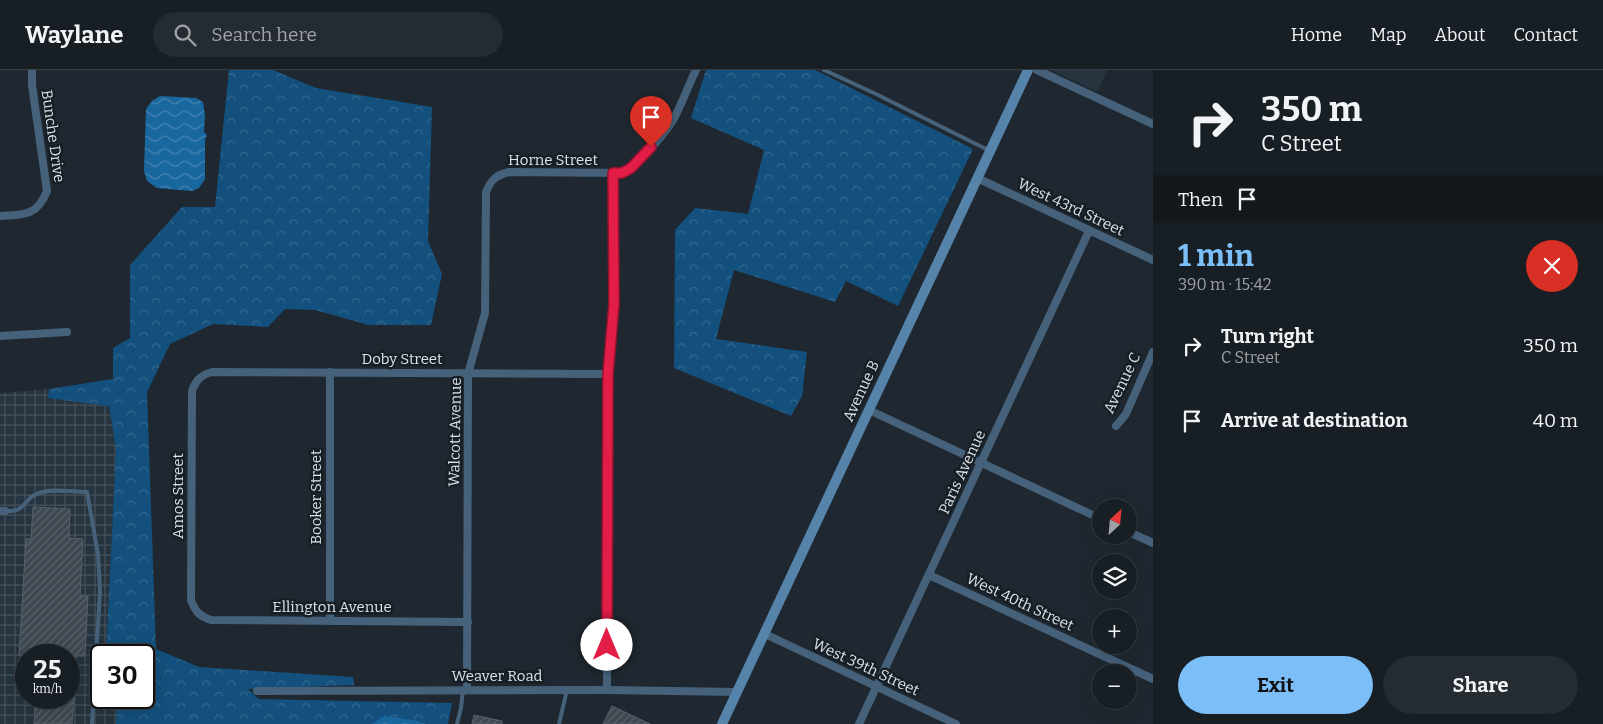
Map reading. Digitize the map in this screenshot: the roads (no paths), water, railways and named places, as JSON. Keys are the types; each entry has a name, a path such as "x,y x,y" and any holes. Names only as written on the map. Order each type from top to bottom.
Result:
{"main road":[{"name":"Avenue B","path":"722,724 1028,70"}],"street":[{"name":"Bunche Drive","path":"0,216 20,215 33,211 39,205 46,191 32,85 32,70"},
{"path":"606,690 608,374 614,304 613,173 622,173 631,168 661,136 673,120 696,70"},
{"path":"1037,70 1153,124"},
{"name":"Horne Street","path":"494,178 509,172 613,173"},
{"name":"Walcott Avenue","path":"465,690 468,622 468,374 486,313 486,192 494,178"},
{"name":"West 43rd Street","path":"977,178 1153,260"},
{"name":"Paris Avenue","path":"859,724 1089,231"},
{"path":"0,336 67,332"},
{"name":"Avenue C","path":"1116,426 1126,414 1153,352"},
{"name":"Doby Street","path":"198,379 212,372 608,374"},
{"name":"Booker Street","path":"330,372 330,621"},
{"name":"Amos Street","path":"198,379 192,391 192,600 198,613"},
{"path":"869,410 1092,515"},
{"path":"1138,536 1153,543"},
{"name":"West 40th Street","path":"929,575 1153,679"},
{"name":"Ellington Avenue","path":"198,613 211,620 468,622"},
{"name":"West 39th Street","path":"765,634 956,724"},
{"name":"Weaver Road","path":"257,690 737,692"}],"lane":[{"path":"824,70 990,151"},
{"path":"3,511 19,510 30,498 38,493 50,491 87,492 98,554 100,591 92,724"},
{"path":"457,724 465,690"},
{"path":"559,724 567,690"}],"water":[{"path":"160,96 196,98 203,102 205,115 204,132 207,135 205,139 205,179 199,188 192,191 157,188 147,181 144,171 146,109 152,101"},
{"path":"384,716 417,721 426,724 372,724"}]}
